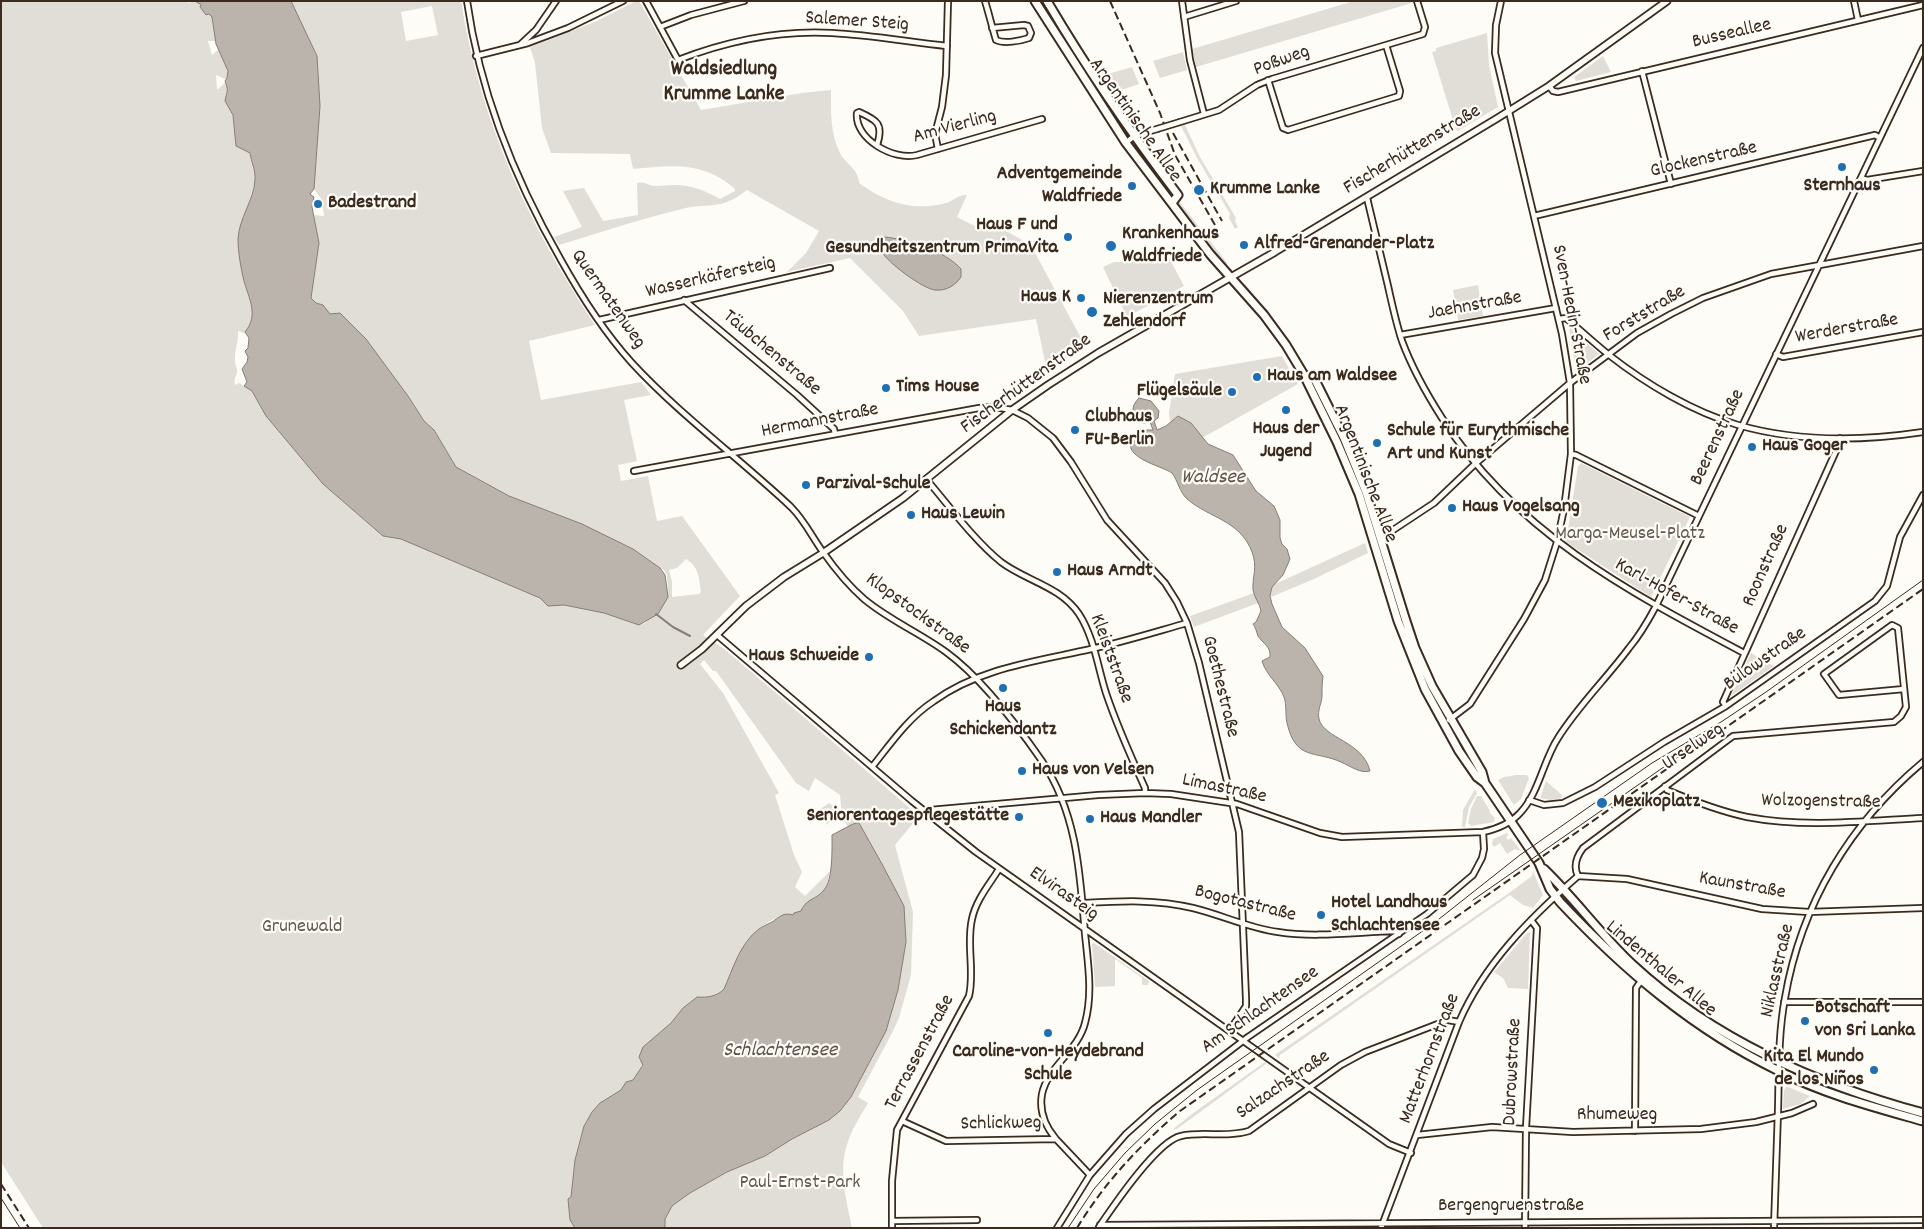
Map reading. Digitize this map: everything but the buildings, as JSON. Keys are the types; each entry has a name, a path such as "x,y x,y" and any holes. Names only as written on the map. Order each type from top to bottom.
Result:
{"main road":[{"name":"Argentinische Allee","path":"1035,1 1126,143 1210,254 1270,322 1304,375 1337,442 1359,494 1408,649 1425,689 1482,772 1485,783 1511,821"},
{"name":"Argentinische Allee","path":"1047,1 1090,71 1134,136 1178,195 1172,203"},
{"name":"Argentinische Allee","path":"1304,375 1314,378 1344,438 1366,492 1415,648 1447,721"},
{"name":"Lindenthaler Allee","path":"1511,821 1542,867 1612,944 1661,988 1724,1032 1779,1062 1842,1088 1923,1113"},
{"name":"Lindenthaler Allee","path":"1542,867 1550,889 1555,896 1596,939 1642,981 1704,1029 1741,1052 1779,1072 1832,1094 1923,1121"}],"street":[{"name":"Quermatenweg","path":"466,1 476,56 494,116 518,177 552,245 574,283 615,343 652,383 800,516 823,553"},
{"path":"520,45 536,30 556,1"},
{"path":"476,56 520,45 568,28 623,1"},
{"path":"646,1 660,27 691,15 744,1"},
{"path":"938,149 935,134 944,93 948,1"},
{"path":"985,1 992,28 996,40 1029,38 1032,34 1028,26 1024,25 992,28"},
{"path":"1182,1 1190,60 1204,114"},
{"path":"1184,17 1236,1"},
{"name":"Poßweg","path":"1126,143 1134,136 1229,104 1257,85 1268,80 1425,32 1417,1"},
{"name":"Sven-Hedin-Straße","path":"1447,721 1470,704 1524,619 1545,580 1557,542 1564,509 1571,454 1570,383 1559,319 1495,53 1496,25 1502,1"},
{"name":"Fischerhüttenstraße","path":"681,665 702,649 746,606 784,577 823,553 903,498 1012,410 1098,353 1367,198 1508,112 1549,86 1668,1"},
{"path":"1854,1 1858,20"},
{"name":"Busseallee","path":"1549,86 1553,91 1558,92 1923,5"},
{"name":"Salemer Steig","path":"660,27 678,60 700,51 742,40 798,34 834,33 947,46"},
{"path":"1268,80 1283,128 1288,130 1399,96 1400,93 1386,45"},
{"name":"Beerenstraße","path":"1511,821 1520,813 1529,800 1547,756 1567,724 1629,650 1656,606 1923,48"},
{"path":"1642,71 1671,184"},
{"name":"Am Vierling","path":"877,145 880,128 876,121 859,112 856,118 861,131 877,145 898,155 907,156 1042,119"},
{"name":"Glockenstraße","path":"1534,216 1875,135 1880,138"},
{"path":"1861,178 1867,180 1923,171"},
{"name":"Karl-Hofer-Straße","path":"1367,198 1400,335 1432,403 1475,464 1515,506 1557,542 1601,573 1656,606 1744,653"},
{"name":"Forststraße","path":"1381,538 1434,503 1475,464 1570,383 1646,328 1703,298 1771,274 1923,246"},
{"name":"Wasserkäfersteig","path":"599,320 830,268"},
{"name":"Täubchenstraße","path":"684,300 797,395 834,429 835,434"},
{"name":"Jaehnstraße","path":"1400,335 1556,308"},
{"path":"1559,319 1566,318 1608,354 1667,393 1741,426 1792,436 1840,438 1878,437 1923,432"},
{"name":"Werderstraße","path":"1776,354 1783,356 1923,332"},
{"name":"Hermannstraße","path":"634,472 978,409 995,407 1012,410"},
{"name":"Goethestraße","path":"1012,410 1028,418 1063,450 1108,520 1165,583 1177,602 1187,624 1199,663 1239,832 1246,1006 1230,1030"},
{"name":"Roonstraße","path":"1726,706 1723,702 1840,442 1840,438"},
{"path":"1571,454 1578,455 1699,516"},
{"name":"Kleiststraße","path":"927,480 992,554 1011,569 1055,591 1073,607 1085,625 1107,695 1124,741 1145,788 1145,793"},
{"name":"Bülowstraße","path":"1529,800 1551,805 1572,800 1595,787 1664,742 1726,706 1875,601 1887,586 1900,537 1923,495"},
{"name":"Klopstockstraße","path":"823,553 844,580 865,599 950,655 975,679 999,704 1023,735 1045,766 1062,798 1074,838 1083,903 1089,990 1085,1024 1072,1049 1049,1078 1042,1094 1044,1120 1048,1130 1056,1139"},
{"path":"872,767 899,732 918,713 934,700 975,679 1030,662 1093,649 1187,624"},
{"path":"1892,625 1898,628 1904,689 1839,695 1824,674 1892,625"},
{"name":"Elvirasteig","path":"717,635 927,814 999,868 1310,1086 1389,1144 1411,1153"},
{"name":"Urselweg","path":"1578,876 1577,860 1583,848 1733,736 1894,722 1901,716 1906,707 1904,689"},
{"name":"Niklasstraße","path":"1774,1228 1779,1062 1784,1002 1797,942 1809,912 1844,848 1863,821 1884,797 1923,762"},
{"name":"Wolzogenstraße","path":"1664,786 1667,790 1702,805 1747,817 1792,822 1923,818"},
{"name":"Limastraße","path":"927,814 930,810 1062,798 1145,793 1190,796 1233,803 1320,833 1342,837 1483,832 1499,828 1511,821"},
{"name":"Am Schlachtensee","path":"1057,1228 1090,1175 1126,1134 1148,1114 1243,1040 1428,914 1473,875 1482,858 1484,849 1483,832"},
{"name":"Terrassenstraße","path":"892,1228 892,1181 895,1139 902,1121 969,996 971,986 970,937 972,920 981,894 999,868"},
{"path":"1563,889 1578,876"},
{"name":"Kaunstraße","path":"1578,876 1626,879 1762,909 1809,912 1923,908"},
{"name":"Matterhornstraße","path":"1382,1225 1467,1004 1486,973 1531,920 1563,889"},
{"name":"Bogotastraße","path":"1083,903 1139,900 1161,902 1196,908 1243,924 1289,933 1396,931 1398,934"},
{"name":"Dubrowstraße","path":"1525,1225 1526,1128 1537,928 1531,920"},
{"path":"1635,1131 1636,988 1642,981"},
{"path":"1784,1002 1923,1002"},
{"name":"Salzachstraße","path":"1099,1227 1152,1157 1166,1143 1180,1136 1236,1135 1249,1131 1341,1065 1383,1044 1448,1020 1459,1022"},
{"name":"Rhumeweg","path":"1417,1135 1492,1127 1573,1132 1720,1127 1778,1117 1813,1104"},
{"name":"Schlickweg","path":"902,1121 946,1141 1056,1139 1090,1175"},
{"path":"892,1221 977,1220"},
{"path":"1890,1228 1891,1220"},
{"name":"Bergengruenstraße","path":"1099,1227 1525,1225 1672,1221 1923,1220"},
{"path":"1672,1221 1672,1228"}],"green space":[{"name":"Grunewald","path":"1,1 187,1 188,3 195,1 201,5 200,7 206,15 209,14 212,17 216,41 208,41 212,55 219,49 228,71 227,78 225,79 216,75 217,90 225,83 229,87 226,96 229,109 233,115 236,146 250,153 256,179 250,199 244,280 253,308 251,325 245,332 247,334 238,331 235,357 237,372 235,385 239,383 252,391 266,416 323,484 383,536 401,538 540,598 551,605 564,605 604,613 639,625 645,623 668,597 667,575 664,570 509,496 456,467 434,430 424,421 366,339 340,313 330,314 323,305 316,303 311,298 319,243 314,215 324,216 322,200 314,189 317,56 291,1 461,1 469,45 481,88 494,130 510,170 548,249 595,325 529,341 541,400 641,382 651,395 624,400 637,461 618,465 621,481 648,476 657,521 682,516 740,596 703,635 723,648 919,816 895,845 913,912 911,975 899,1018 858,1097 868,1103 851,1134 844,1155 844,1186 852,1228 665,1228 665,1219 672,1206 690,1193 727,1172 765,1156 792,1139 829,1120 840,1111 851,1097 860,1079 882,864 859,824 848,827 842,817 840,795 815,778 809,791 796,783 716,671 713,671 704,660 700,664 723,693 779,793 775,795 794,855 802,872 795,887 805,896 830,871 826,889 802,906 801,911 793,915 780,917 761,927 748,945 731,979 720,994 704,998 683,1008 671,1023 643,1047 643,1065 633,1080 626,1082 621,1090 600,1103 592,1112 584,1126 575,1160 571,1197 568,1199 570,1220 575,1228 43,1228 1,1162","holes":["432,6 438,35 406,41 401,12","686,559 696,569 701,592 699,594 672,597 672,582 669,570 677,568"]},
{"path":"639,1 701,110 831,90 834,138 842,157 855,171 859,183 889,200 911,206 934,206 967,195 957,217 981,229 992,228 1006,231 1024,241 1034,251 1081,338 1094,341 1047,371 1036,319 919,336 903,311 850,258 787,272 806,253 819,231 747,190 730,201 666,213 559,245 554,237 582,227 563,191 584,188 603,221 638,215 637,183 655,186 675,185 693,187 720,199 735,191 723,180 699,169 661,166 633,169 630,154 551,153 542,128 535,63 530,47 597,21","holes":["884,237 894,238 936,251 961,269 961,277 954,285 942,290 917,280 903,271"]},
{"path":"1039,1 1044,1 1085,69 1127,132 1124,135"},
{"path":"1354,1 1412,1 1412,3 1196,67 1192,49"},
{"path":"1487,33 1489,65 1498,107 1458,131 1456,130 1432,52 1436,51 1436,48"},
{"path":"1183,52 1187,70 1160,78 1153,61"},
{"path":"1603,56 1611,72 1576,81 1574,77"},
{"path":"1132,67 1139,84 1112,93 1101,76"},
{"path":"1185,125 1200,157 1236,218 1235,221 1238,227 1235,229 1229,218 1230,214 1181,126"},
{"path":"1136,144 1174,196 1172,198 1132,146"},
{"path":"1179,201 1228,264 1224,266 1176,203"},
{"path":"1164,248 1184,286 1127,317 1103,267 1114,262 1144,262"},
{"path":"1245,284 1283,335 1300,361 1316,388 1331,416 1367,504 1387,574 1366,504 1337,432 1308,375 1242,285"},
{"path":"1478,285 1483,316 1458,320 1453,290"},
{"path":"1569,327 1599,354 1576,372"},
{"path":"1282,356 1298,384 1202,438 1191,423 1178,416 1170,422 1169,413 1175,374"},
{"name":"Marga-Meusel-Platz","path":"1581,463 1690,517 1651,597 1566,542 1578,466"},
{"path":"1365,543 1368,553 1271,597 1272,587 1275,584"},
{"path":"1254,593 1258,603 1194,627 1190,616"},
{"path":"1396,602 1443,710 1440,711 1428,687"},
{"path":"1751,653 1774,666 1731,696"},
{"path":"1516,775 1527,775 1529,778 1521,799 1514,805 1498,780"},
{"path":"1546,781 1562,795 1562,798 1551,800 1540,798"},
{"path":"1475,789 1477,793 1469,807 1465,827 1462,827 1463,810"},
{"path":"1477,796 1481,796 1489,812 1495,818 1494,822 1471,826 1468,823 1471,809"},
{"path":"829,803 838,809 827,825 820,809"},
{"path":"1507,833 1509,835 1506,837 1508,840 1511,838 1521,851 1515,849 1507,854 1500,843 1494,847 1492,844 1493,839"},
{"path":"1533,871 1543,895 1533,908 1523,905 1510,895 1280,1055 1279,1058 1275,1055 1509,893 1532,876"},
{"path":"1567,899 1602,938 1652,984 1768,1060 1768,1063 1723,1038 1623,962 1563,902"},
{"path":"1530,932 1528,989 1508,988 1503,978 1494,972 1527,933"},
{"path":"1094,943 1149,981 1148,985 1142,985 1142,978 1115,959 1115,986 1095,987 1092,944"},
{"path":"1265,1062 1267,1063 1177,1129 1173,1129 1196,1111"},
{"path":"1786,1087 1810,1096 1801,1104 1783,1109 1784,1090"}],"water":[{"path":"195,1 291,1 317,56 320,106 314,189 310,194 314,197 312,207 319,243 311,298 316,303 323,305 330,314 340,313 366,339 424,421 434,430 456,467 509,496 582,524 633,549 660,568 665,575 668,597 658,614 639,625 604,613 564,605 548,606 540,598 401,539 383,536 323,484 266,416 252,391 244,386 247,382 242,369 248,357 245,351 248,348 249,338 245,332 251,319 252,307 244,281 238,239 241,224 252,195 255,173 250,153 236,146 233,115 225,101 227,89 225,81 228,71 216,44 212,17 209,14 206,15 200,7 201,5"},
{"path":"884,237 904,240 936,251 961,269 961,277 956,283 943,290 935,290 922,285 885,256 880,244 880,240"},
{"name":"Waldsee","path":"1139,398 1151,401 1159,411 1158,418 1154,421 1157,430 1166,426 1178,416 1191,423 1208,444 1233,455 1256,491 1274,506 1280,520 1280,538 1282,544 1287,549 1290,559 1283,575 1272,587 1270,596 1272,604 1282,627 1305,648 1323,676 1322,699 1319,710 1319,719 1322,726 1360,753 1370,771 1359,771 1331,758 1307,752 1295,743 1287,723 1284,697 1266,671 1262,661 1270,657 1269,650 1258,636 1253,624 1256,622 1261,611 1253,590 1255,567 1252,552 1247,541 1232,526 1187,499 1172,473 1143,460 1132,450 1130,444 1134,434 1141,430 1153,430 1150,422 1143,423 1134,420 1133,408"},
{"name":"Schlachtensee","path":"859,823 904,906 906,942 898,990 886,1031 851,1097 840,1111 829,1120 792,1139 765,1156 727,1172 690,1193 672,1206 665,1219 665,1228 575,1228 570,1220 568,1199 571,1197 575,1160 584,1126 592,1112 600,1103 621,1090 626,1082 633,1080 643,1065 639,1057 643,1047 671,1023 683,1008 697,997 712,996 724,989 742,949 752,935 782,916 787,914 793,915 801,911 805,904 824,890 829,879 832,835 853,824"}],"waterway":[{"path":"656,614 673,627 690,636"}],"tram line":[{"path":"1068,1228 1094,1189 1125,1153 1155,1124 1197,1090 1434,923 1520,855 1652,763 1721,722 1766,692 1923,580"},
{"path":"1473,900 1694,746"},
{"path":"1,1198 20,1228"}],"railway":[{"path":"1110,1 1160,113 1175,155 1215,225"},
{"path":"1173,133 1222,221"},
{"path":"1077,1228 1099,1195 1124,1165 1180,1111 1923,589"},
{"path":"1,1184 29,1228"}],"place":[{"name":"Sternhaus","path":"1842,167"},
{"name":"Adventgemeinde Waldfriede","path":"1132,186"},
{"name":"Krumme Lanke","path":"1199,190"},
{"name":"Badestrand","path":"318,204"},
{"name":"Haus F und Gesundheitszentrum PrimaVita","path":"1068,237"},
{"name":"Alfred-Grenander-Platz","path":"1244,245"},
{"name":"Krankenhaus Waldfriede","path":"1111,246"},
{"name":"Haus K","path":"1081,298"},
{"name":"Nierenzentrum Zehlendorf","path":"1092,312"},
{"name":"Haus am Waldsee","path":"1257,377"},
{"name":"Tims House","path":"886,388"},
{"name":"Flügelsäule","path":"1232,392"},
{"name":"Haus der Jugend","path":"1286,410"},
{"name":"Clubhaus FU-Berlin","path":"1075,430"},
{"name":"Schule für Eurythmische Art und Kunst","path":"1377,443"},
{"name":"Haus Goger","path":"1752,447"},
{"name":"Parzival-Schule","path":"806,485"},
{"name":"Haus Vogelsang","path":"1452,508"},
{"name":"Haus Lewin","path":"911,515"},
{"name":"Haus Arndt","path":"1057,572"},
{"name":"Haus Schweide","path":"869,657"},
{"name":"Haus Schickendantz","path":"1003,688"},
{"name":"Haus von Velsen","path":"1022,771"},
{"name":"Mexikoplatz","path":"1602,803"},
{"name":"Seniorentagespflegestätte","path":"1019,817"},
{"name":"Haus Mandler","path":"1090,819"},
{"name":"Hotel Landhaus Schlachtensee","path":"1321,915"},
{"name":"Botschaft von Sri Lanka","path":"1805,1021"},
{"name":"Caroline-von-Heydebrand Schule","path":"1048,1033"},
{"name":"Kita El Mundo de los Niños","path":"1874,1070"}],"district":[{"name":"Waldsiedlung Krumme Lanke","path":"724,84"}],"park label":[{"name":"Paul-Ernst-Park","path":"800,1184"}]}
